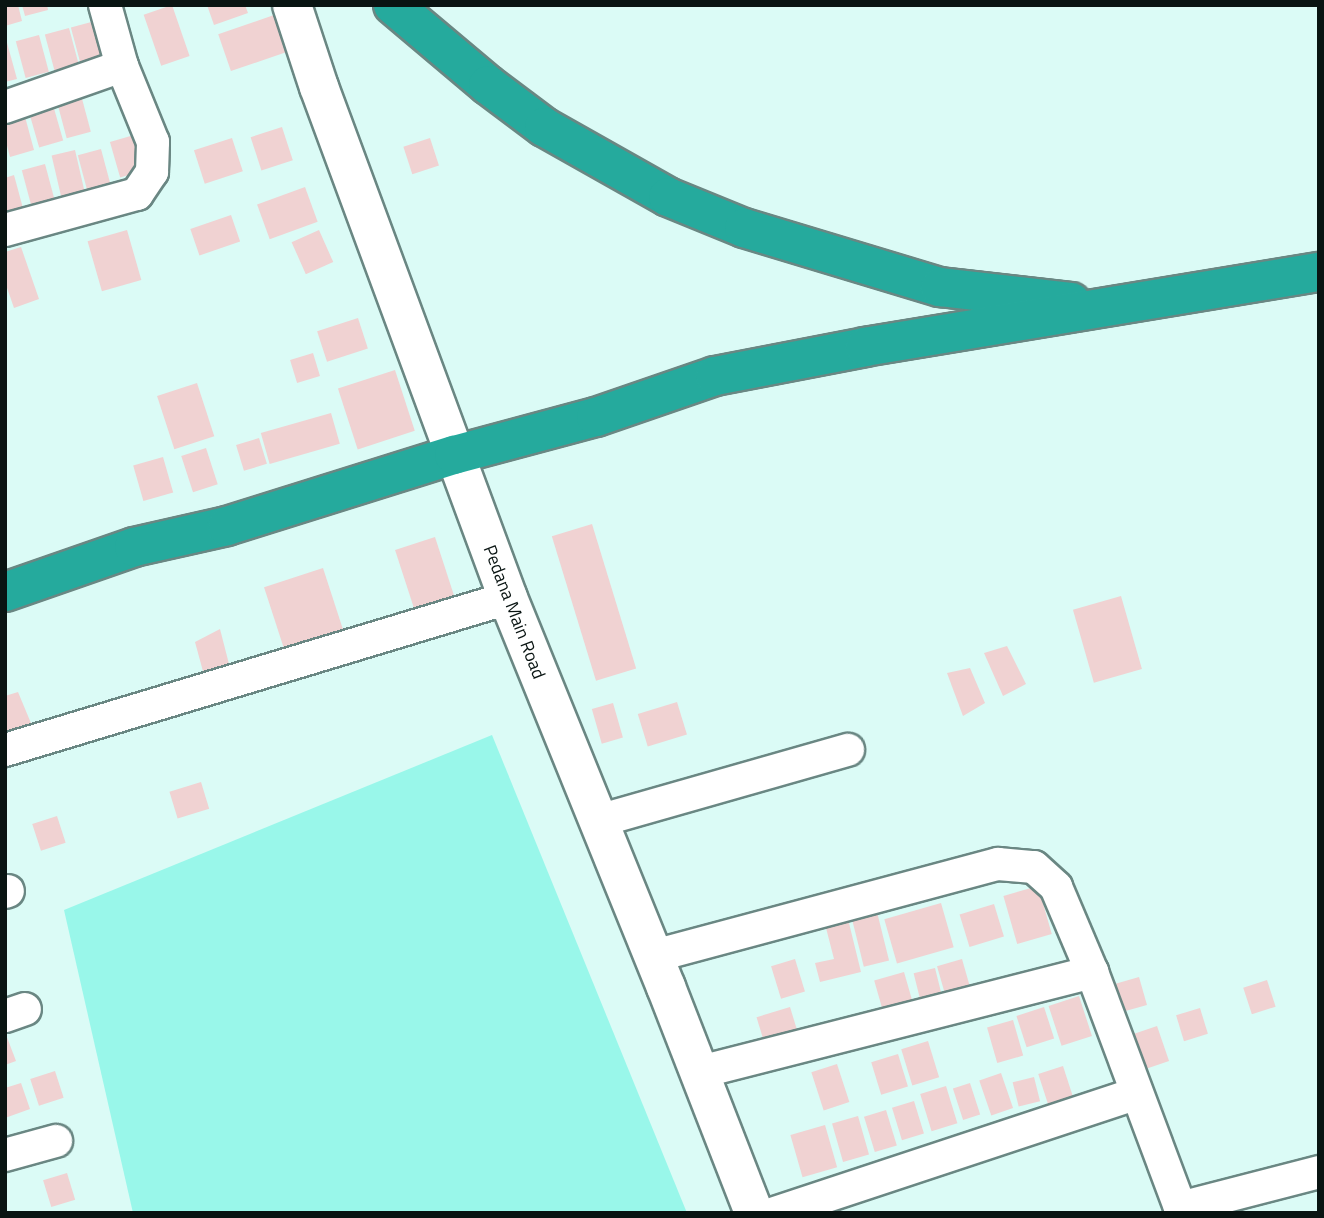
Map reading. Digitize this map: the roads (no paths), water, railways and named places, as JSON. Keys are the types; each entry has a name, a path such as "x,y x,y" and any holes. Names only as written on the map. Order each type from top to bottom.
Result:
{"highway":[{"path":"393,5 488,85 544,127 668,197 744,228 940,287 1108,307"},
{"path":"5,592 134,547 227,526 454,455 596,417 715,376 865,347 1319,272"}],"main road":[{"name":"Pedana Main Road","path":"292,5 319,87 508,598 654,957 754,1213"}],"street":[{"path":"5,230 137,194 152,172 153,142 122,66 105,5"},
{"path":"5,107 122,66"},
{"path":"5,750 508,598"},
{"path":"598,821 848,750"},
{"path":"654,957 998,863 1034,867 1056,887 1092,972 1181,1210 1319,1172"},
{"path":"700,1072 1092,972"},
{"path":"775,1213 1137,1093"},
{"path":"5,1155 56,1141"}]}
